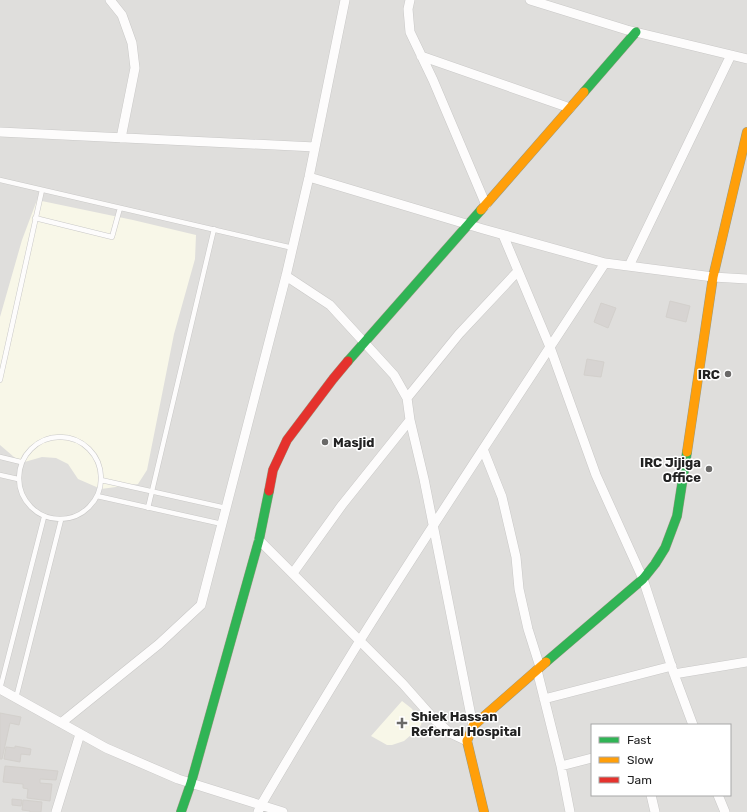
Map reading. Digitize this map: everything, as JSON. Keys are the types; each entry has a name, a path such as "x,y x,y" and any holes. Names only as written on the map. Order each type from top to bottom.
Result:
{"street":[{"path":"110,0 122,15 132,43 135,68 121,138"},
{"path":"61,723 159,644 200,605 293,248 345,0"},
{"path":"410,0 408,9 410,32 433,80 486,205"},
{"path":"530,0 636,32 747,59"},
{"path":"181,812 191,783 259,540 273,470 287,440 333,379 636,32"},
{"path":"629,266 731,55"},
{"path":"421,56 570,108"},
{"path":"0,132 315,147"},
{"path":"484,812 467,741 473,726 643,579 665,548 676,516 712,276 747,132"},
{"path":"309,177 468,225 605,263 747,279"},
{"path":"503,235 550,347 596,475 643,579 693,724"},
{"path":"259,808 360,640 605,263"},
{"path":"407,398 459,334 518,271"},
{"path":"286,276 330,305 394,375 407,398 410,420 424,479 473,726"},
{"path":"293,573 342,505 410,420"},
{"path":"483,449 502,497 516,557 519,589 561,766 570,812"},
{"path":"259,540 360,640 403,684 434,719 450,733 467,741"},
{"path":"544,699 673,670 747,662"},
{"path":"0,689 106,748 178,779 259,808 283,812"},
{"path":"56,812 80,734"},
{"path":"561,766 591,758"},
{"path":"651,796 655,812"},
{"path":"718,796 724,812"}],"lane":[{"path":"0,180 293,248"},
{"path":"0,380 42,190"},
{"path":"36,218 112,237 120,208"},
{"path":"148,508 214,229"},
{"path":"63,437 76,440 87,447 96,457 100,469 101,480 96,499 87,510 75,517 61,520 44,517 34,511 25,502 20,491 18,471 21,462 28,451 38,443 50,438 63,437"},
{"path":"0,457 21,462"},
{"path":"0,475 18,479"},
{"path":"101,480 226,508"},
{"path":"97,496 222,524"},
{"path":"0,689 44,517"},
{"path":"16,698 61,520"}],"shaded area":[{"path":"0,0 747,0 747,812 0,812"},
{"path":"37,200 196,235 195,259 174,334 147,470 138,484 101,489 78,479 68,464 56,458 42,457 21,463 0,445 0,317 22,240"},
{"name":"Shiek Hassan Referral Hospital","path":"402,701 411,708 422,721 419,728 404,741 392,745 387,745 371,736"}],"building":[{"path":"670,301 690,306 686,322 666,317"},
{"path":"601,303 616,308 608,328 594,322"},
{"path":"587,359 604,362 601,377 584,375"},
{"path":"0,713 21,717 19,725 10,723 2,759 0,759"},
{"path":"15,746 31,749 30,755 21,754 20,762 4,759 6,747 15,748"},
{"path":"5,766 58,771 56,780 40,779 40,783 52,784 50,801 27,798 28,789 23,788 23,784 3,782"},
{"path":"12,799 22,800 21,806 12,805"},
{"path":"23,800 42,802 41,812 22,810"}],"traffic: fast":[{"path":"584,92 636,32"},
{"path":"348,361 481,210"},
{"path":"546,662 643,579 655,564 665,548 677,516 687,452"},
{"path":"181,812 191,783 259,540 269,491"}],"traffic: slow":[{"path":"481,210 584,92"},
{"path":"687,452 713,277 747,132"},
{"path":"484,812 467,741 473,726 546,662"}],"traffic: jam":[{"path":"269,491 273,470 287,440 348,361"}],"place":[{"name":"IRC","path":"728,374"},
{"name":"Masjid","path":"325,442"},
{"name":"IRC Jijiga Office","path":"709,469"},
{"name":"Shiek Hassan Referral Hospital","path":"402,723"}]}
